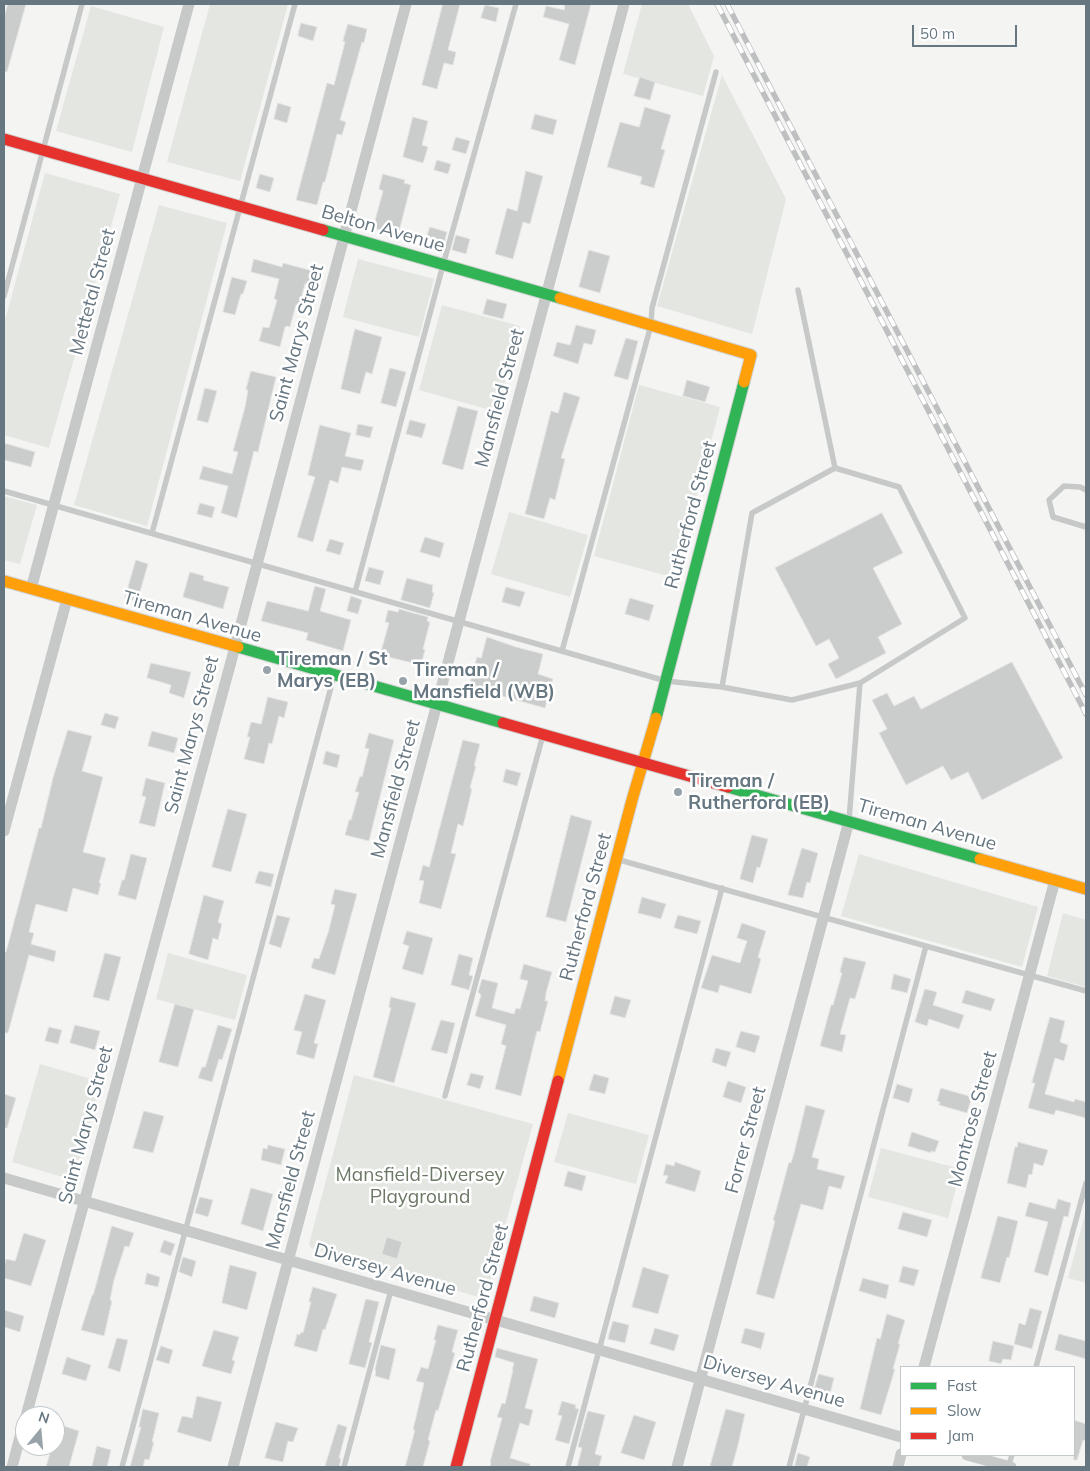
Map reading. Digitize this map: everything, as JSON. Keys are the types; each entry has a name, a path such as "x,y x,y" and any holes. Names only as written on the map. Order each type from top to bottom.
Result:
{"street":[{"name":"Mettetal Street","path":"31,589 189,4"},
{"name":"Saint Marys Street","path":"28,1406 257,563 406,4"},
{"name":"Mansfield Street","path":"232,1467 624,4"},
{"name":"Belton Avenue","path":"4,139 546,294 751,355"},
{"name":"Rutherford Street","path":"456,1467 751,355"},
{"path":"4,581 31,589"},
{"name":"Tireman Avenue","path":"31,589 1086,889"},
{"path":"4,831 67,599"},
{"name":"Forrer Street","path":"677,1467 849,821"},
{"name":"Montrose Street","path":"924,1366 1055,880"},
{"name":"Diversey Avenue","path":"4,1178 900,1437"},
{"path":"970,1456 1009,1467"}],"lane":[{"path":"4,296 82,4"},
{"path":"152,533 295,4"},
{"path":"355,592 516,4"},
{"path":"562,651 651,325 652,308 716,72"},
{"path":"798,290 834,468"},
{"path":"4,491 666,681 722,687 792,700 860,683 964,618 899,486 834,468 752,512 722,687"},
{"path":"1086,490 1080,487 1064,486 1049,500 1053,517 1086,528"},
{"path":"122,1467 334,676"},
{"path":"849,821 860,683"},
{"path":"446,1096 543,735"},
{"path":"616,859 1086,991"},
{"path":"568,1467 722,888"},
{"path":"789,1467 926,946"},
{"path":"1036,1366 1086,1182"},
{"path":"344,1467 391,1290"}],"green space":[{"path":"210,4 288,4 240,181 167,162"},
{"path":"642,4 688,4 714,56 703,96 623,74"},
{"path":"91,6 164,27 132,152 56,131"},
{"path":"722,75 786,199 752,334 657,306"},
{"path":"45,173 120,194 49,448 4,435 4,324"},
{"path":"159,205 227,223 147,526 74,505"},
{"path":"358,259 434,279 419,337 343,317"},
{"path":"442,305 520,326 497,412 419,390"},
{"path":"639,385 720,407 675,578 594,556"},
{"path":"4,496 37,505 20,564 4,560"},
{"path":"509,512 588,535 570,597 491,574"},
{"path":"859,854 1038,907 1022,967 841,916"},
{"path":"1063,913 1086,920 1086,987 1047,976"},
{"path":"168,953 247,975 235,1020 156,999"},
{"path":"40,1064 102,1082 73,1180 12,1162"},
{"name":"Mansfield-Diversey Playground","path":"354,1075 533,1124 485,1299 311,1248 309,1244"},
{"path":"568,1113 649,1135 636,1184 554,1162"},
{"path":"881,1148 961,1169 948,1218 868,1197"},
{"path":"1086,1211 1086,1283 1068,1278"}],"building":[{"path":"8,4 26,4 7,72 4,71 4,17"},
{"path":"443,4 460,4 448,50 456,52 453,65 444,63 437,89 422,85"},
{"path":"565,4 591,4 575,65 559,60 569,24 543,17 546,6 564,10"},
{"path":"485,5 499,8 496,22 481,18"},
{"path":"301,23 317,27 313,41 298,36"},
{"path":"348,24 367,29 340,120 346,122 342,135 337,134 317,205 296,200 327,83 334,85"},
{"path":"640,77 655,82 650,100 634,96"},
{"path":"278,103 291,107 287,123 274,119"},
{"path":"645,107 671,115 661,149 665,150 654,188 640,184 642,177 607,167 620,122 639,127"},
{"path":"535,114 557,120 553,135 531,129"},
{"path":"413,117 428,121 422,145 428,147 423,163 403,157"},
{"path":"456,137 470,141 466,154 452,150"},
{"path":"437,160 451,164 448,174 434,170"},
{"path":"526,171 543,176 530,224 523,222 513,259 495,254 507,208 517,211"},
{"path":"260,174 274,178 270,192 256,188"},
{"path":"383,174 405,180 404,183 411,185 398,235 373,228 383,191 379,189"},
{"path":"430,227 447,232 443,248 425,243"},
{"path":"456,235 470,239 466,254 452,250"},
{"path":"589,250 610,256 600,293 579,287"},
{"path":"254,259 282,267 283,263 313,271 310,283 305,284 299,306 296,305 290,327 285,327 280,347 259,341 263,327 269,328 277,300 274,299 279,279 251,272"},
{"path":"232,277 247,281 235,315 223,312"},
{"path":"487,299 507,304 503,319 483,314"},
{"path":"576,325 596,330 592,345 584,343 578,364 553,356 557,342 570,345"},
{"path":"355,329 382,337 372,374 366,372 360,394 341,389"},
{"path":"626,338 638,341 628,380 614,376"},
{"path":"390,368 406,372 396,407 381,403"},
{"path":"251,371 276,377 258,452 254,451 237,518 221,513 228,486 199,479 203,466 232,474 238,452 233,451 245,407 248,390 246,390"},
{"path":"687,380 710,387 705,402 683,396"},
{"path":"205,388 217,391 208,423 197,420"},
{"path":"564,392 580,397 561,458 565,459 555,500 550,498 544,519 525,514 551,411 558,413"},
{"path":"458,406 478,411 463,470 442,464"},
{"path":"410,420 426,424 422,438 406,434"},
{"path":"358,424 373,427 370,438 356,435"},
{"path":"320,425 351,433 345,456 364,460 361,471 342,467 338,483 330,480 313,542 297,537 315,477 308,475"},
{"path":"4,443 35,452 31,467 4,460"},
{"path":"200,503 215,507 212,518 197,514"},
{"path":"882,513 903,553 873,568 902,624 878,637 886,653 836,679 828,664 839,658 829,639 816,646 775,568"},
{"path":"425,537 444,543 440,558 420,552"},
{"path":"330,539 344,543 340,555 326,551"},
{"path":"136,560 148,564 137,602 125,598"},
{"path":"369,567 384,571 380,585 365,581"},
{"path":"190,572 204,576 203,580 229,587 223,609 183,597"},
{"path":"407,578 433,585 432,592 434,593 430,608 401,600"},
{"path":"315,586 326,589 320,611 351,620 343,651 306,640 308,633 261,621 267,601 308,611"},
{"path":"506,587 525,592 520,607 502,602"},
{"path":"351,596 362,600 358,614 347,611"},
{"path":"630,598 654,605 649,621 625,614"},
{"path":"399,609 428,617 427,621 430,622 421,665 380,655 389,623 385,622 388,610 398,612"},
{"path":"487,637 543,654 538,674 553,679 545,708 469,687 477,657 481,658"},
{"path":"1012,662 1063,758 982,800 968,772 951,780 943,766 906,785 879,733 887,729 872,700 887,693 894,706 914,696 921,709"},
{"path":"151,663 191,672 184,698 169,693 171,685 147,678"},
{"path":"268,697 288,702 284,718 279,716 272,744 269,743 264,764 244,759 250,737 247,737 251,722 261,724"},
{"path":"105,713 119,717 115,729 101,725"},
{"path":"68,730 92,736 82,771 103,777 83,852 106,858 99,883 101,883 98,895 73,888 67,912 36,904 29,932 34,933 31,944 56,951 54,962 29,955 8,1033 4,1033 4,952 6,952 39,828 41,828 53,778"},
{"path":"152,731 178,738 174,753 148,746"},
{"path":"369,733 394,740 369,841 345,835 359,792 355,792 360,776 362,777 369,749 365,748"},
{"path":"463,740 480,744 463,826 458,824 451,853 456,854 441,909 419,903 424,881 419,880 423,865 429,867"},
{"path":"326,751 340,755 337,768 323,764"},
{"path":"506,769 521,773 517,786 503,782"},
{"path":"146,778 165,783 155,827 139,823 146,797 142,796"},
{"path":"228,809 247,814 231,872 212,867"},
{"path":"571,815 592,821 566,922 546,917"},
{"path":"752,835 768,839 760,868 757,867 753,883 740,879"},
{"path":"802,848 818,853 810,883 807,882 803,898 788,895"},
{"path":"131,854 147,858 136,900 118,895"},
{"path":"259,871 274,874 271,887 255,883"},
{"path":"335,889 357,894 335,975 311,968 314,958 319,959 328,933 335,905 331,904"},
{"path":"204,895 224,901 218,922 222,924 218,940 213,938 208,960 189,954"},
{"path":"642,897 666,904 661,919 638,913"},
{"path":"277,915 290,918 281,948 269,944"},
{"path":"678,915 701,921 697,934 674,928"},
{"path":"742,923 766,931 758,957 761,959 751,994 720,985 718,993 701,988 712,955 740,963 747,941 737,938"},
{"path":"407,931 433,938 423,975 402,969 409,946 403,944"},
{"path":"105,953 121,957 109,1001 93,997"},
{"path":"459,954 473,958 469,975 473,976 469,990 451,985"},
{"path":"844,957 866,962 855,999 850,998 840,1034 846,1035 842,1052 820,1046 842,973 840,972"},
{"path":"524,964 552,972 546,993 545,1001 548,1001 540,1032 537,1031 521,1096 495,1089 506,1046 501,1044 506,1025 475,1016 481,995 478,992 482,979 498,983 492,1008 514,1014 516,1008 520,1009 528,981 520,979"},
{"path":"894,974 911,979 907,993 891,989"},
{"path":"925,989 937,992 933,1005 964,1015 959,1029 929,1019 927,1026 915,1022"},
{"path":"966,990 995,999 991,1011 962,1003"},
{"path":"305,994 326,1000 314,1043 318,1044 314,1059 296,1054 302,1032 294,1030"},
{"path":"615,996 631,1000 625,1018 610,1014"},
{"path":"391,997 416,1003 394,1083 373,1077 391,1008 389,1007"},
{"path":"175,1004 194,1009 178,1067 159,1062"},
{"path":"1050,1017 1065,1021 1060,1042 1068,1045 1064,1061 1055,1058 1045,1094 1074,1102 1075,1099 1086,1102 1086,1118 1056,1110 1054,1115 1028,1108 1035,1083 1032,1083"},
{"path":"441,1020 455,1023 447,1054 431,1050"},
{"path":"75,1025 100,1031 95,1050 70,1043"},
{"path":"218,1025 232,1029 222,1060 219,1059 212,1082 198,1078 202,1067 205,1067"},
{"path":"49,1027 62,1030 58,1044 45,1041"},
{"path":"741,1031 760,1036 755,1053 736,1047"},
{"path":"716,1048 731,1052 726,1067 712,1062"},
{"path":"471,1073 484,1076 480,1089 467,1085"},
{"path":"594,1074 609,1078 605,1094 589,1090"},
{"path":"728,1081 746,1087 741,1103 723,1097"},
{"path":"897,1084 913,1089 909,1103 893,1098"},
{"path":"941,1088 972,1097 967,1113 939,1105 940,1102 937,1101"},
{"path":"4,1094 16,1098 7,1128 4,1128"},
{"path":"806,1105 825,1110 812,1157 819,1159 817,1169 845,1176 841,1189 829,1186 823,1210 801,1204 774,1299 756,1294 775,1221 773,1220 789,1162 791,1163 794,1153"},
{"path":"144,1111 164,1116 153,1153 133,1148"},
{"path":"912,1132 939,1141 935,1152 931,1151 931,1153 908,1146"},
{"path":"1018,1142 1048,1150 1043,1166 1034,1163 1032,1175 1029,1174 1026,1188 1007,1183 1015,1147 1017,1147"},
{"path":"268,1145 285,1149 281,1165 261,1160 263,1148 267,1149"},
{"path":"675,1162 701,1171 695,1192 665,1183 668,1176 663,1175 666,1164 674,1166"},
{"path":"568,1171 586,1176 582,1191 564,1186"},
{"path":"251,1188 273,1194 263,1231 241,1224"},
{"path":"200,1197 213,1200 208,1217 195,1213"},
{"path":"1058,1199 1071,1203 1068,1217 1064,1216 1048,1276 1034,1272 1048,1222 1025,1216 1029,1202 1055,1209"},
{"path":"903,1212 932,1220 927,1237 898,1229"},
{"path":"998,1216 1018,1221 1009,1258 1007,1257 1000,1283 981,1278"},
{"path":"112,1226 134,1233 129,1247 125,1246 114,1280 110,1300 112,1301 104,1336 81,1330 93,1295"},
{"path":"24,1233 46,1240 31,1286 4,1278 6,1259 15,1261"},
{"path":"387,1237 402,1242 397,1259 382,1254"},
{"path":"164,1240 175,1244 171,1256 160,1252"},
{"path":"183,1257 196,1261 192,1277 179,1272"},
{"path":"230,1265 257,1272 247,1310 222,1303"},
{"path":"903,1266 919,1270 914,1286 899,1282"},
{"path":"643,1267 669,1275 658,1314 632,1307"},
{"path":"147,1273 160,1277 158,1287 145,1284"},
{"path":"863,1278 889,1285 886,1299 859,1291"},
{"path":"313,1287 337,1294 325,1330 323,1329 317,1352 294,1346 297,1334 303,1333"},
{"path":"534,1296 559,1303 555,1318 530,1311"},
{"path":"366,1299 379,1302 369,1342 372,1343 365,1368 349,1364"},
{"path":"1030,1308 1042,1311 1032,1349 1014,1344 1019,1323 1025,1325"},
{"path":"4,1310 24,1316 20,1332 4,1327"},
{"path":"887,1314 905,1320 898,1344 900,1344 893,1369 895,1369 881,1415 860,1409 877,1338 880,1339"},
{"path":"613,1321 629,1325 625,1343 608,1339"},
{"path":"438,1325 458,1330 452,1352 455,1353 438,1411 436,1410 423,1467 405,1467 415,1430 413,1430 424,1383 416,1381 421,1367 428,1369"},
{"path":"655,1328 679,1335 674,1351 650,1344"},
{"path":"745,1328 765,1333 761,1349 741,1343"},
{"path":"214,1330 239,1337 232,1360 235,1361 231,1374 202,1366"},
{"path":"1059,1334 1086,1341 1086,1359 1055,1350"},
{"path":"117,1338 128,1340 120,1372 108,1368"},
{"path":"993,1341 1014,1346 1011,1360 1003,1359 1001,1364 989,1361"},
{"path":"381,1345 396,1349 389,1380 375,1376"},
{"path":"161,1346 173,1350 169,1364 156,1360"},
{"path":"497,1348 538,1359 525,1408 533,1410 529,1426 520,1423 510,1458 530,1464 530,1467 490,1467 502,1418 497,1417 502,1403 505,1404 514,1363 495,1357"},
{"path":"67,1357 91,1365 86,1381 62,1374"},
{"path":"819,1374 834,1378 830,1394 814,1390"},
{"path":"197,1396 222,1402 211,1442 177,1432 182,1416 192,1418"},
{"path":"562,1401 576,1405 575,1408 579,1409 569,1444 555,1440 562,1416 558,1415"},
{"path":"143,1409 159,1413 152,1442 154,1442 149,1460 145,1459 143,1467 130,1467 141,1427 139,1427"},
{"path":"726,1409 745,1414 732,1467 710,1467"},
{"path":"588,1411 605,1415 595,1454 602,1456 599,1467 577,1467 582,1448 578,1447"},
{"path":"634,1415 656,1422 644,1460 621,1453"},
{"path":"1075,1420 1086,1424 1086,1441 1083,1440 1077,1460 1074,1460"},
{"path":"276,1422 298,1428 293,1442 288,1441 283,1462 265,1458"},
{"path":"338,1424 347,1427 339,1458 341,1459 339,1467 325,1467"},
{"path":"65,1426 79,1431 69,1467 46,1467 49,1456 65,1456"},
{"path":"97,1446 111,1450 107,1467 92,1467"},
{"path":"798,1453 810,1457 807,1467 795,1466"}],"railway":[{"path":"717,4 1086,714"},
{"path":"727,4 1086,695"}],"traffic: fast":[{"path":"323,230 560,298"},
{"path":"656,718 744,382"},
{"path":"238,647 503,723"},
{"path":"728,787 980,859"}],"traffic: slow":[{"path":"560,298 751,355 744,382"},
{"path":"4,581 238,647"},
{"path":"558,1081 632,800 656,718"},
{"path":"980,859 1086,889"}],"traffic: jam":[{"path":"4,139 323,230"},
{"path":"503,723 728,787"},
{"path":"456,1467 558,1081"}],"place":[{"name":"Tireman / St Marys (EB)","path":"267,670"},
{"name":"Tireman / Mansfield (WB)","path":"403,681"},
{"name":"Tireman / Rutherford (EB)","path":"678,792"}]}
